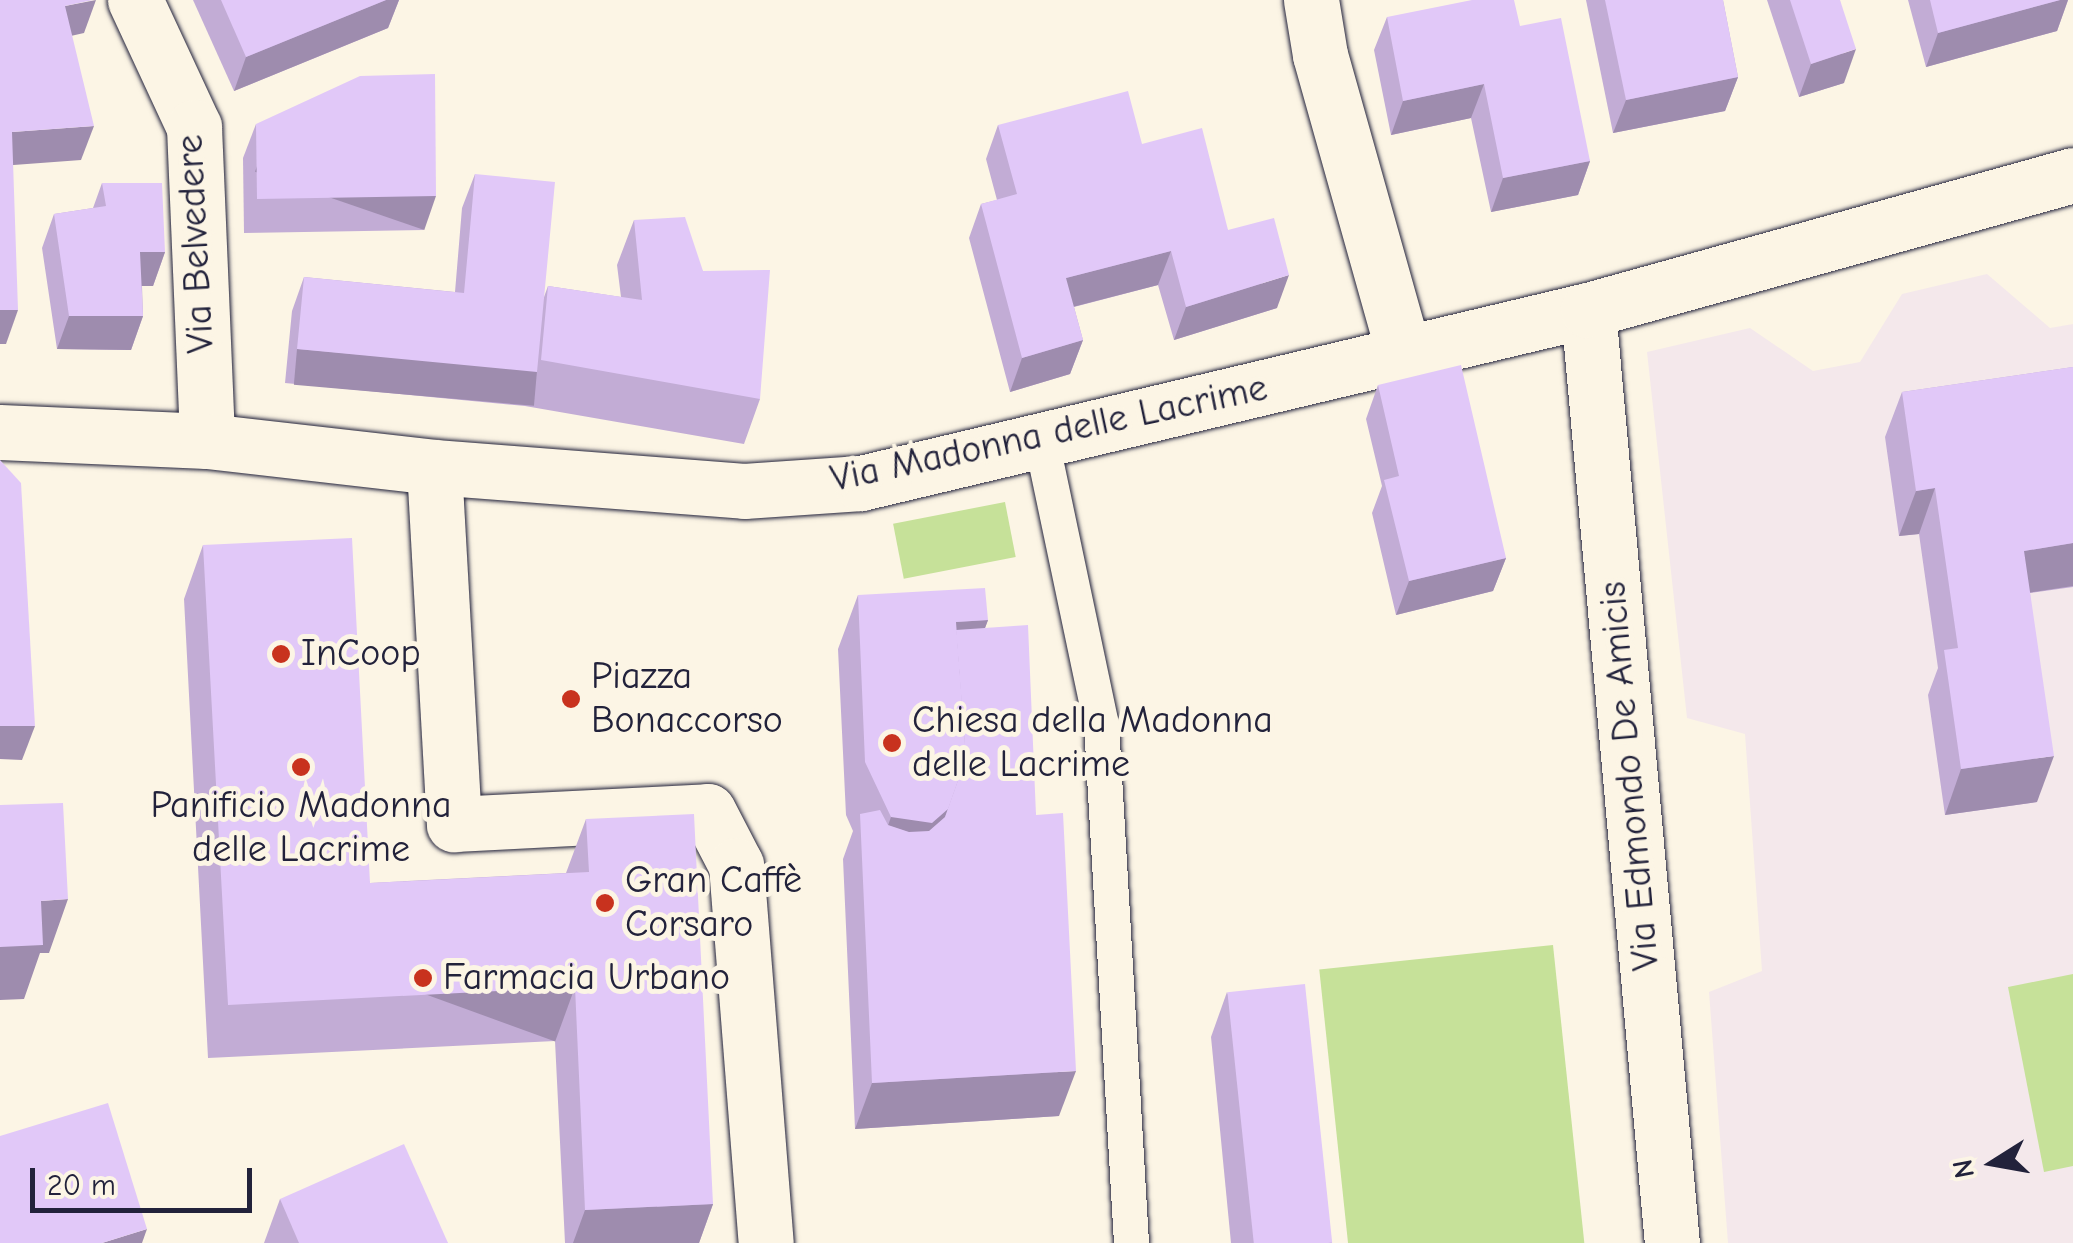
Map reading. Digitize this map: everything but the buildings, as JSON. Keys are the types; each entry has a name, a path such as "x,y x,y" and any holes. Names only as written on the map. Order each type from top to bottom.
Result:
{"main road":[{"name":"Via Belvedere","path":"135,0 194,127 207,441"},
{"path":"1311,0 1320,55 1404,354"},
{"name":"Via Madonna delle Lacrime","path":"0,432 207,441 434,467 744,491 861,483 1588,310 2073,175"},
{"name":"Via Edmondo De Amicis","path":"1588,310 1672,1243"},
{"path":"434,467 454,824 708,811 736,865 766,1243"}],"lane":[{"path":"1041,440 1101,724 1130,1243"}],"shaded area":[{"path":"1987,274 2050,328 2073,324 2073,1243 1728,1243 1709,992 1762,971 1745,734 1687,718 1647,352 1750,328 1813,371 1860,362 1902,294"}],"green space":[{"path":"1005,502 1016,557 904,579 893,524"},
{"path":"1553,945 1584,1243 1348,1243 1319,970"},
{"path":"2073,974 2073,1166 2044,1172 2008,987"}],"place":[{"name":"InCoop","path":"281,654"},
{"name":"Piazza Bonaccorso","path":"571,699"},
{"name":"Chiesa della Madonna delle Lacrime","path":"892,743"},
{"name":"Panificio Madonna delle Lacrime","path":"301,767"},
{"name":"Gran Caffè Corsaro","path":"605,903"},
{"name":"Farmacia Urbano","path":"423,978"}]}
